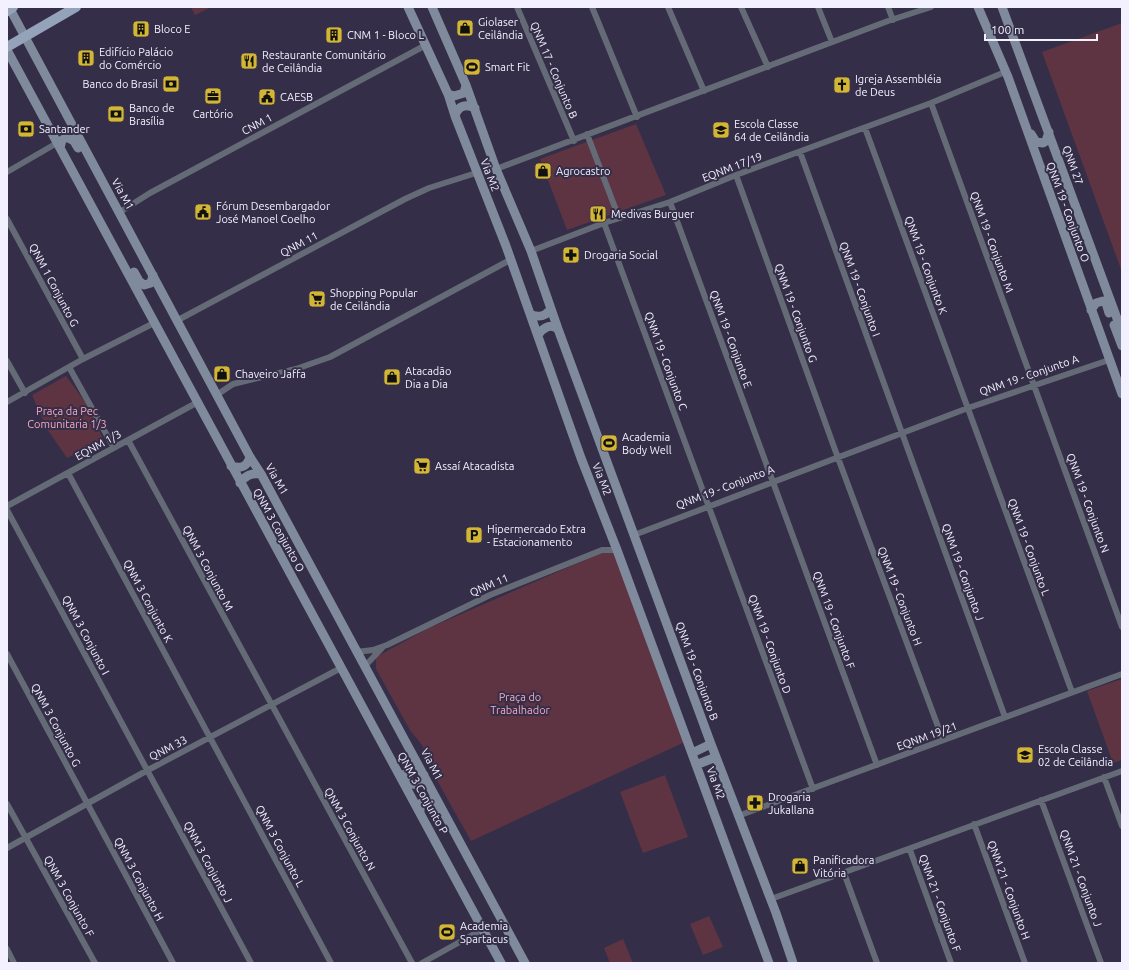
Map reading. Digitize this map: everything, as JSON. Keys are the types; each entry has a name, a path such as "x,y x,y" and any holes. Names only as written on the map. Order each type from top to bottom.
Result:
{"main road":[{"path":"7,47 76,7"},
{"name":"Via M2","path":"408,7 448,94 476,173 538,335 581,458 617,550 769,963"},
{"name":"Via M2","path":"432,7 466,85 496,169 531,251"},
{"path":"978,7 1033,139 1036,142 1045,142 1049,132"},
{"name":"QNM 27","path":"1002,7 1122,332"},
{"name":"Via M1","path":"10,8 218,394 250,457 261,474 525,963"},
{"path":"7,50 198,402"},
{"name":"QNM 19 - Conjunto O","path":"1007,75 1110,361"},
{"path":"448,94 454,96 464,93 466,85"},
{"path":"455,116 456,110 461,106 470,106 475,108"},
{"path":"59,146 64,138 72,139 89,168 104,184"},
{"path":"110,241 123,255 141,284 146,285 151,283 153,275"},
{"path":"531,251 558,329 634,535"},
{"path":"1091,310 1099,301 1106,303 1122,346"},
{"path":"530,314 541,316 548,314 551,309"},
{"path":"538,335 550,326 558,329"},
{"path":"1110,361 1122,381"},
{"path":"1110,361 1122,394"},
{"name":"QNM 3 Conjunto O","path":"198,402 240,483 341,668"},
{"path":"232,466 237,468 243,467 248,463 250,457"},
{"path":"240,483 245,476 253,473 261,474"},
{"name":"QNM 19 - Conjunto B","path":"634,535 738,816"},
{"name":"QNM 3 Conjunto P","path":"341,668 482,929"},
{"path":"692,753 711,744"},
{"path":"386,752 400,767 411,784 416,785 421,783 424,775"},
{"path":"696,764 716,757"},
{"path":"420,812 420,804 424,800 429,801 439,813 448,820"},
{"path":"738,816 771,899 791,962"},
{"path":"482,929 501,963"}],"street":[{"name":"QNM 17 - Conjunto B","path":"517,7 574,141"},
{"path":"592,7 637,117"},
{"path":"668,7 704,91"},
{"path":"741,7 768,67"},
{"path":"818,7 832,42"},
{"path":"888,7 893,20"},
{"path":"496,169 574,141 587,134 637,117 832,42 931,7"},
{"name":"CNM 1","path":"120,212 150,193 426,45"},
{"name":"EQNM 17/19","path":"531,251 604,223 670,202 736,175 1007,75"},
{"name":"QNM 19 - Conjunto M","path":"931,104 1034,387"},
{"name":"QNM 19 - Conjunto K","path":"865,128 968,408"},
{"path":"587,134 619,218"},
{"path":"7,172 59,146"},
{"name":"QNM 19 - Conjunto I","path":"800,152 902,434"},
{"name":"QNM 11","path":"178,320 405,199 429,188 476,173"},
{"name":"QNM 19 - Conjunto G","path":"736,175 838,458"},
{"name":"QNM 19 - Conjunto E","path":"670,202 772,482"},
{"name":"QNM 1 Conjunto G","path":"7,220 83,359"},
{"name":"QNM 19 - Conjunto C","path":"604,223 708,506"},
{"path":"218,394 233,384 296,369 330,357 510,260"},
{"path":"7,402 83,359 154,323"},
{"path":"7,361 24,393"},
{"name":"QNM 19 - Conjunto A","path":"634,535 968,408 1110,361"},
{"path":"69,367 114,448"},
{"name":"QNM 19 - Conjunto N","path":"1034,387 1122,627"},
{"name":"EQNM 1/3","path":"7,506 198,402"},
{"name":"QNM 19 - Conjunto L","path":"968,408 1072,692"},
{"name":"QNM 19 - Conjunto J","path":"902,434 1005,717"},
{"name":"QNM 3 Conjunto M","path":"128,440 270,705"},
{"name":"QNM 19 - Conjunto H","path":"838,458 944,740"},
{"name":"QNM 3 Conjunto K","path":"68,473 210,738"},
{"name":"QNM 19 - Conjunto F","path":"772,482 877,765"},
{"name":"QNM 19 - Conjunto D","path":"708,506 813,789"},
{"name":"QNM 3 Conjunto I","path":"7,510 148,770"},
{"path":"602,550 611,536"},
{"name":"QNM 11","path":"356,652 373,650 387,645 490,595 602,550 617,550"},
{"name":"QNM 11","path":"364,666 387,645"},
{"name":"QNM 3 Conjunto G","path":"7,654 87,804"},
{"name":"QNM 33","path":"7,848 148,770 341,668"},
{"name":"EQNM 19/21","path":"738,816 1122,674"},
{"name":"QNM 3 Conjunto N","path":"270,705 412,963"},
{"name":"QNM 3 Conjunto L","path":"210,738 331,963"},
{"name":"QNM 3 Conjunto J","path":"148,770 250,963"},
{"path":"771,899 910,850 974,824 1122,771"},
{"path":"1104,777 1122,826"},
{"name":"QNM 21 - Conjunto J","path":"1041,800 1101,963"},
{"name":"QNM 3 Conjunto F","path":"7,804 95,963"},
{"name":"QNM 3 Conjunto H","path":"87,804 173,963"},
{"name":"QNM 21 - Conjunto H","path":"974,824 1025,963"},
{"name":"QNM 21 - Conjunto F","path":"910,850 951,963"},
{"path":"844,873 877,963"},
{"path":"422,963 482,929"},
{"path":"7,949 14,963"}],"green space":[{"path":"191,7 211,7 195,15"},
{"path":"1122,23 1122,272 1042,52"},
{"path":"636,124 666,195 567,230 540,159"},
{"name":"Praça da Pec Comunitaria 1/3","path":"66,376 88,406 104,441 67,458 47,429 32,395"},
{"name":"Praça do Trabalhador","path":"608,550 613,551 687,741 471,841 429,766 429,759 422,745 410,730 376,669 376,657 429,628"},
{"path":"1122,679 1122,760 1113,763 1087,691"},
{"path":"665,775 688,837 643,853 620,792"},
{"path":"709,916 723,947 703,955 690,924"},
{"path":"623,939 633,963 610,963 604,948"}],"place":[{"name":"Giolaser Ceilândia","path":"465,28"},
{"name":"Bloco E","path":"141,29"},
{"name":"CNM 1 - Bloco L","path":"334,35"},
{"name":"Edifício Palácio do Comércio","path":"86,58"},
{"name":"Restaurante Comunitário de Ceilândia","path":"249,61"},
{"name":"Smart Fit","path":"472,67"},
{"name":"Banco do Brasil","path":"171,84"},
{"name":"Igreja Assembléia de Deus","path":"842,85"},
{"name":"Cartório","path":"213,96"},
{"name":"CAESB","path":"267,97"},
{"name":"Banco de Brasília","path":"116,114"},
{"name":"Santander","path":"26,129"},
{"name":"Escola Classe 64 de Ceilândia","path":"721,130"},
{"name":"Agrocastro","path":"543,171"},
{"name":"Fórum Desembargador José Manoel Coelho","path":"203,212"},
{"name":"Medivas Burguer","path":"598,214"},
{"name":"Drogaria Social","path":"571,255"},
{"name":"Shopping Popular de Ceilândia","path":"317,299"},
{"name":"Chaveiro Jaffa","path":"222,374"},
{"name":"Atacadão Dia a Dia","path":"392,377"},
{"name":"Academia Body Well","path":"609,443"},
{"name":"Assaí Atacadista","path":"422,466"},
{"name":"Hipermercado Extra - Estacionamento","path":"474,535"},
{"name":"Escola Classe 02 de Ceilândia","path":"1025,755"},
{"name":"Drogaria Jukallana","path":"755,803"},
{"name":"Panificadora Vitória","path":"800,866"},
{"name":"Academia Spartacus","path":"447,932"}]}
